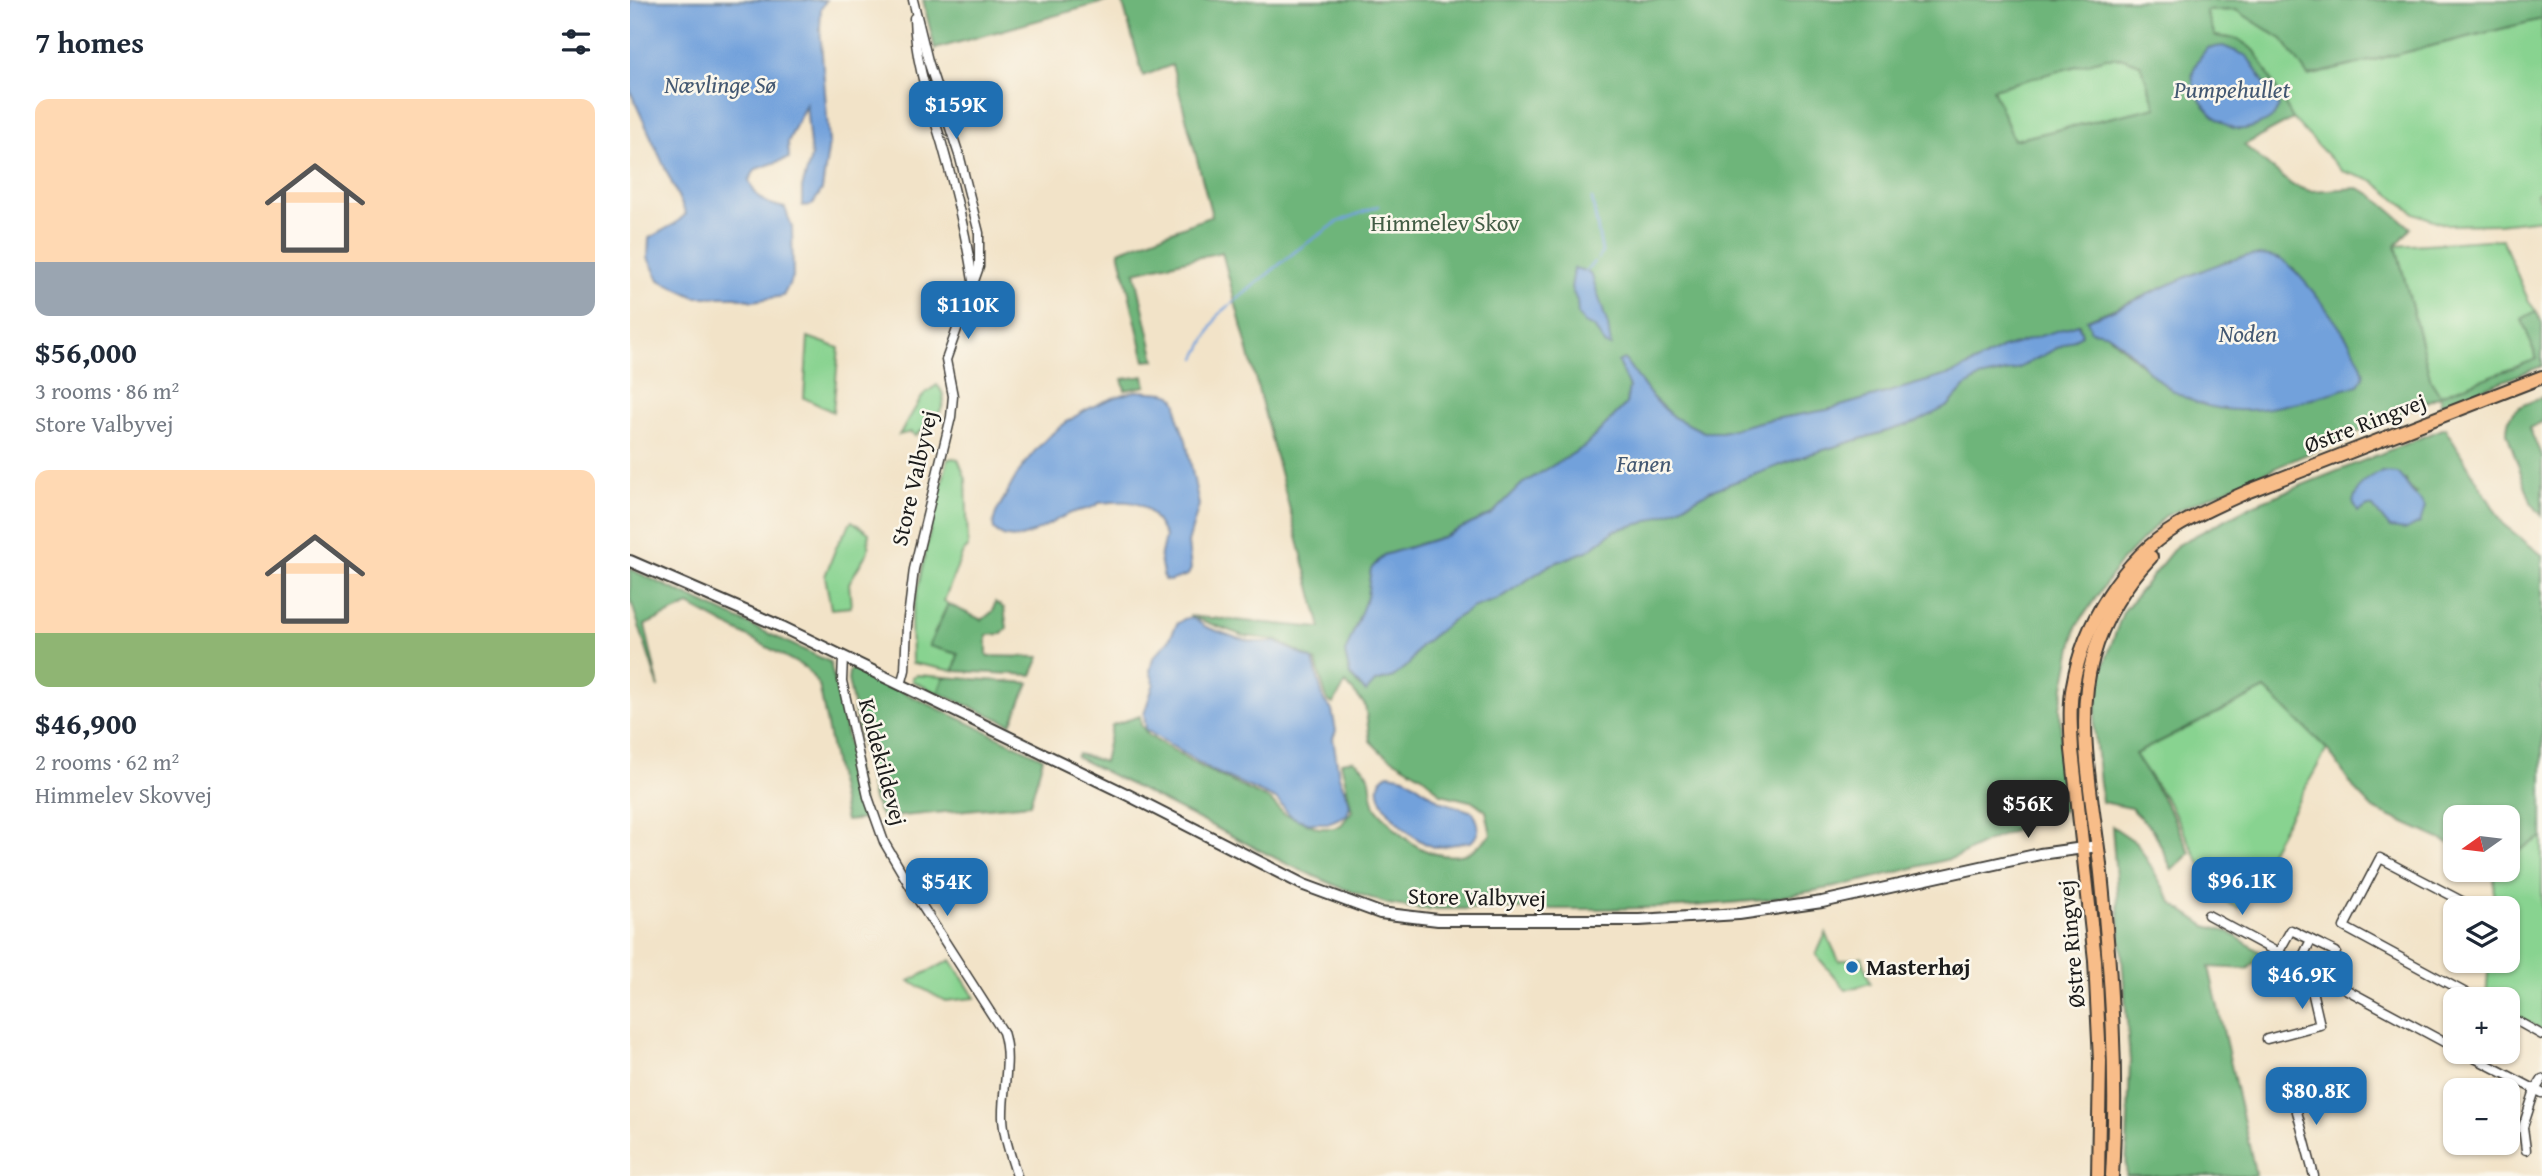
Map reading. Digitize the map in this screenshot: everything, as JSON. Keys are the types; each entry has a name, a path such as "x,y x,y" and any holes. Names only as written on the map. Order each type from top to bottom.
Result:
{"main road":[{"name":"Østre Ringvej","path":"2098,1176 2100,1061 2095,960 2071,750 2070,716 2072,687 2079,657 2100,609 2123,574 2173,528 2204,511 2542,377"},
{"name":"Østre Ringvej","path":"2112,1176 2115,1061 2109,959 2086,739 2086,695 2092,658 2104,626 2127,585 2149,559 2204,511"}],"street":[{"name":"Store Valbyvej","path":"914,1 915,46 920,74 958,201 973,284"},
{"name":"Store Valbyvej","path":"901,685 905,670 914,569 951,417 953,396 946,360 979,267 979,233 960,159 928,61 914,1"},
{"name":"Store Valbyvej","path":"630,561 843,657 1304,885 1380,913 1438,920 1639,920 1739,914 1822,902 2040,854 2098,846"},
{"name":"Koldekildevej","path":"843,657 841,666 845,694 868,797 884,842 1003,1031 1008,1046 1008,1060 1003,1121 1017,1176"},
{"path":"2452,896 2380,859 2344,927 2455,987"},
{"path":"2208,915 2443,1041"},
{"path":"2278,953 2291,930 2336,952 2329,968"},
{"path":"2304,954 2311,940"},
{"path":"2267,1039 2320,1025 2310,982 2312,970"},
{"path":"2520,1023 2542,1035"},
{"path":"2486,1064 2539,1091"},
{"path":"2526,1150 2523,1127 2542,1079"},
{"path":"2290,1085 2314,1176"}],"green space":[{"path":"923,0 1111,0 935,49"},
{"name":"Himmelev Skov","path":"1122,0 2542,0 2542,19 2308,76 2283,40 2236,10 2206,11 2215,36 2238,39 2255,51 2293,119 2244,145 2292,185 2310,191 2358,188 2371,194 2411,228 2396,246 2431,381 2440,395 2537,359 2522,319 2536,311 2542,323 2542,366 2441,405 2440,396 2165,516 2119,564 2076,627 2060,707 2064,810 1957,857 1845,885 1764,900 1681,907 1601,909 1421,909 1388,904 1339,887 1287,864 1076,757 1078,754 1104,762 1112,725 1140,716 1141,725 1149,736 1205,769 1270,800 1284,814 1319,828 1341,825 1352,811 1341,762 1353,760 1361,765 1368,775 1378,810 1403,837 1420,848 1448,856 1459,855 1472,850 1491,835 1486,811 1474,802 1441,794 1425,778 1381,752 1370,741 1365,705 1346,683 1333,704 1327,700 1316,662 1312,659 1276,640 1244,636 1189,616 1321,628 1222,252 1135,272 1155,360 1145,361 1119,251 1212,216 1172,65 1143,76","holes":["2106,58 2123,58 2140,64 2156,107 2014,140 1993,89","2229,260 2293,268 2345,335 2363,370 2162,383 2087,320","2079,324 2082,335 2015,370 1979,378 1965,387 1948,406 1895,429 1810,454 1710,491 1673,511 1643,523 1615,530 1589,550 1550,565 1498,599 1474,607 1451,621 1419,647 1409,664 1393,677 1360,687 1350,675 1345,653 1367,597 1371,569 1384,555 1443,537 1492,514 1522,484 1584,447 1626,404 1629,387 1618,362 1624,359 1653,398 1673,417 1704,432 1722,432 1763,421 1827,410 1955,373 2003,348"]},
{"path":"2236,10 2283,40 2309,76 2542,19 2542,191 2537,193 2542,207 2542,219 2498,224 2447,225 2414,213 2373,181 2342,171 2293,119 2255,51 2238,39 2215,36 2206,11"},
{"path":"2106,58 2123,58 2140,63 2156,107 2014,140 1992,89"},
{"path":"2502,239 2529,302 2536,311 2522,319 2537,359 2440,396 2431,381 2396,246"},
{"path":"808,337 839,348 833,412 804,398"},
{"path":"1144,376 1146,386 1125,390 1122,379"},
{"path":"937,385 944,400 939,414 915,436 911,432 899,435 924,394"},
{"path":"2542,397 2542,422 2529,428 2542,457 2542,516 2531,502 2507,433 2513,413 2522,405"},
{"path":"2445,428 2504,525 2542,555 2542,837 2520,850 2520,805 2443,805 2443,841 2373,809 2356,791 2327,749 2265,689 2135,754 2171,813 2190,853 2172,870 2154,831 2131,808 2102,802 2094,727 2100,676 2123,612 2177,545 2255,504","holes":["2406,480 2408,488 2417,493 2373,507 2368,506 2358,512"]},
{"path":"948,459 958,459 966,479 968,547 963,552 944,601 948,604 929,645 958,654 954,671 912,663 911,621"},
{"path":"852,521 869,533 868,551 849,583 851,607 831,609 825,576 837,545"},
{"path":"630,569 830,662 866,819 846,821 819,685 806,668 689,605 645,625 659,688 630,598"},
{"path":"995,602 1004,608 1007,628 1002,634 987,635 987,656 1040,657 1032,675 954,671 958,654 929,646 948,604 982,620 993,611"},
{"path":"852,668 1043,758 1030,804 882,818 873,799 848,680"},
{"path":"912,677 944,677 938,693 912,681"},
{"path":"944,677 1029,683 1011,724 938,693"},
{"path":"2265,689 2327,749 2239,908 2218,899 2171,807 2135,754"},
{"path":"2112,826 2137,843 2173,904 2206,926 2229,932 2263,954 2248,969 2209,967 2256,1176 2126,1176 2130,1062"},
{"path":"2542,837 2542,1030 2520,1018 2520,987 2487,987 2488,973 2520,973 2520,896 2493,896 2494,882 2520,882 2520,850"},
{"path":"1826,933 1839,961 1862,957 1870,983 1846,990 1816,955"},
{"path":"951,960 975,998 945,1001 909,981"}],"water":[{"name":"Nævlinge Sø","path":"630,0 826,0 821,9 820,28 829,143 822,190 812,205 802,206 802,188 811,157 806,104 788,142 789,158 756,169 749,180 762,200 785,208 792,227 793,277 783,296 753,301 736,297 695,297 659,280 648,258 649,238 676,223 686,214 630,91"},
{"name":"Pumpehullet","path":"2223,46 2247,56 2279,106 2267,121 2247,129 2233,128 2211,113 2199,98 2193,80 2195,66 2207,48"},
{"name":"Noden","path":"2251,255 2271,256 2283,261 2316,295 2359,360 2363,375 2358,385 2305,400 2253,410 2228,410 2203,405 2179,394 2155,377 2112,337 2091,331 2087,320 2188,276"},
{"path":"1574,268 1586,271 1592,276 1608,326 1611,346 1605,345 1594,327 1584,323 1578,315 1577,301 1571,288"},
{"name":"Fanen","path":"2078,324 2082,335 2015,370 1979,378 1965,387 1948,406 1917,422 1810,454 1710,491 1673,511 1643,523 1615,530 1589,550 1550,565 1498,599 1474,607 1451,621 1419,647 1409,664 1393,677 1375,682 1366,692 1350,675 1345,653 1367,597 1371,569 1384,555 1443,537 1492,514 1522,484 1584,447 1626,404 1629,387 1618,362 1624,359 1653,398 1673,417 1704,432 1722,432 1763,421 1827,410 1955,373 2003,348"},
{"path":"1136,391 1166,393 1172,395 1177,403 1178,419 1186,440 1199,505 1188,543 1191,569 1188,575 1170,581 1164,580 1160,558 1165,536 1146,509 1132,503 1099,503 1024,536 1003,536 994,530 999,507 1017,475 1043,442 1076,416 1094,406"},
{"path":"2382,472 2398,473 2423,504 2425,507 2420,523 2406,530 2390,528 2373,507 2368,506 2358,512 2353,502 2360,486"},
{"path":"1191,617 1206,627 1237,638 1254,642 1276,642 1313,660 1324,701 1332,710 1339,776 1350,805 1347,815 1328,823 1311,823 1297,819 1276,799 1211,770 1146,730 1144,714 1154,683 1150,671 1153,658 1169,640 1177,624"},
{"path":"1389,774 1405,777 1440,801 1473,812 1477,820 1477,835 1471,842 1442,847 1434,847 1414,836 1391,815 1383,803 1379,792 1380,782"}],"waterway":[{"path":"1592,199 1602,252 1598,259"},
{"path":"1196,358 1218,315 1297,250 1338,222 1378,206"},
{"path":"1586,271 1594,262"}],"place":[{"name":"Masterhøj","path":"1852,967"}]}
